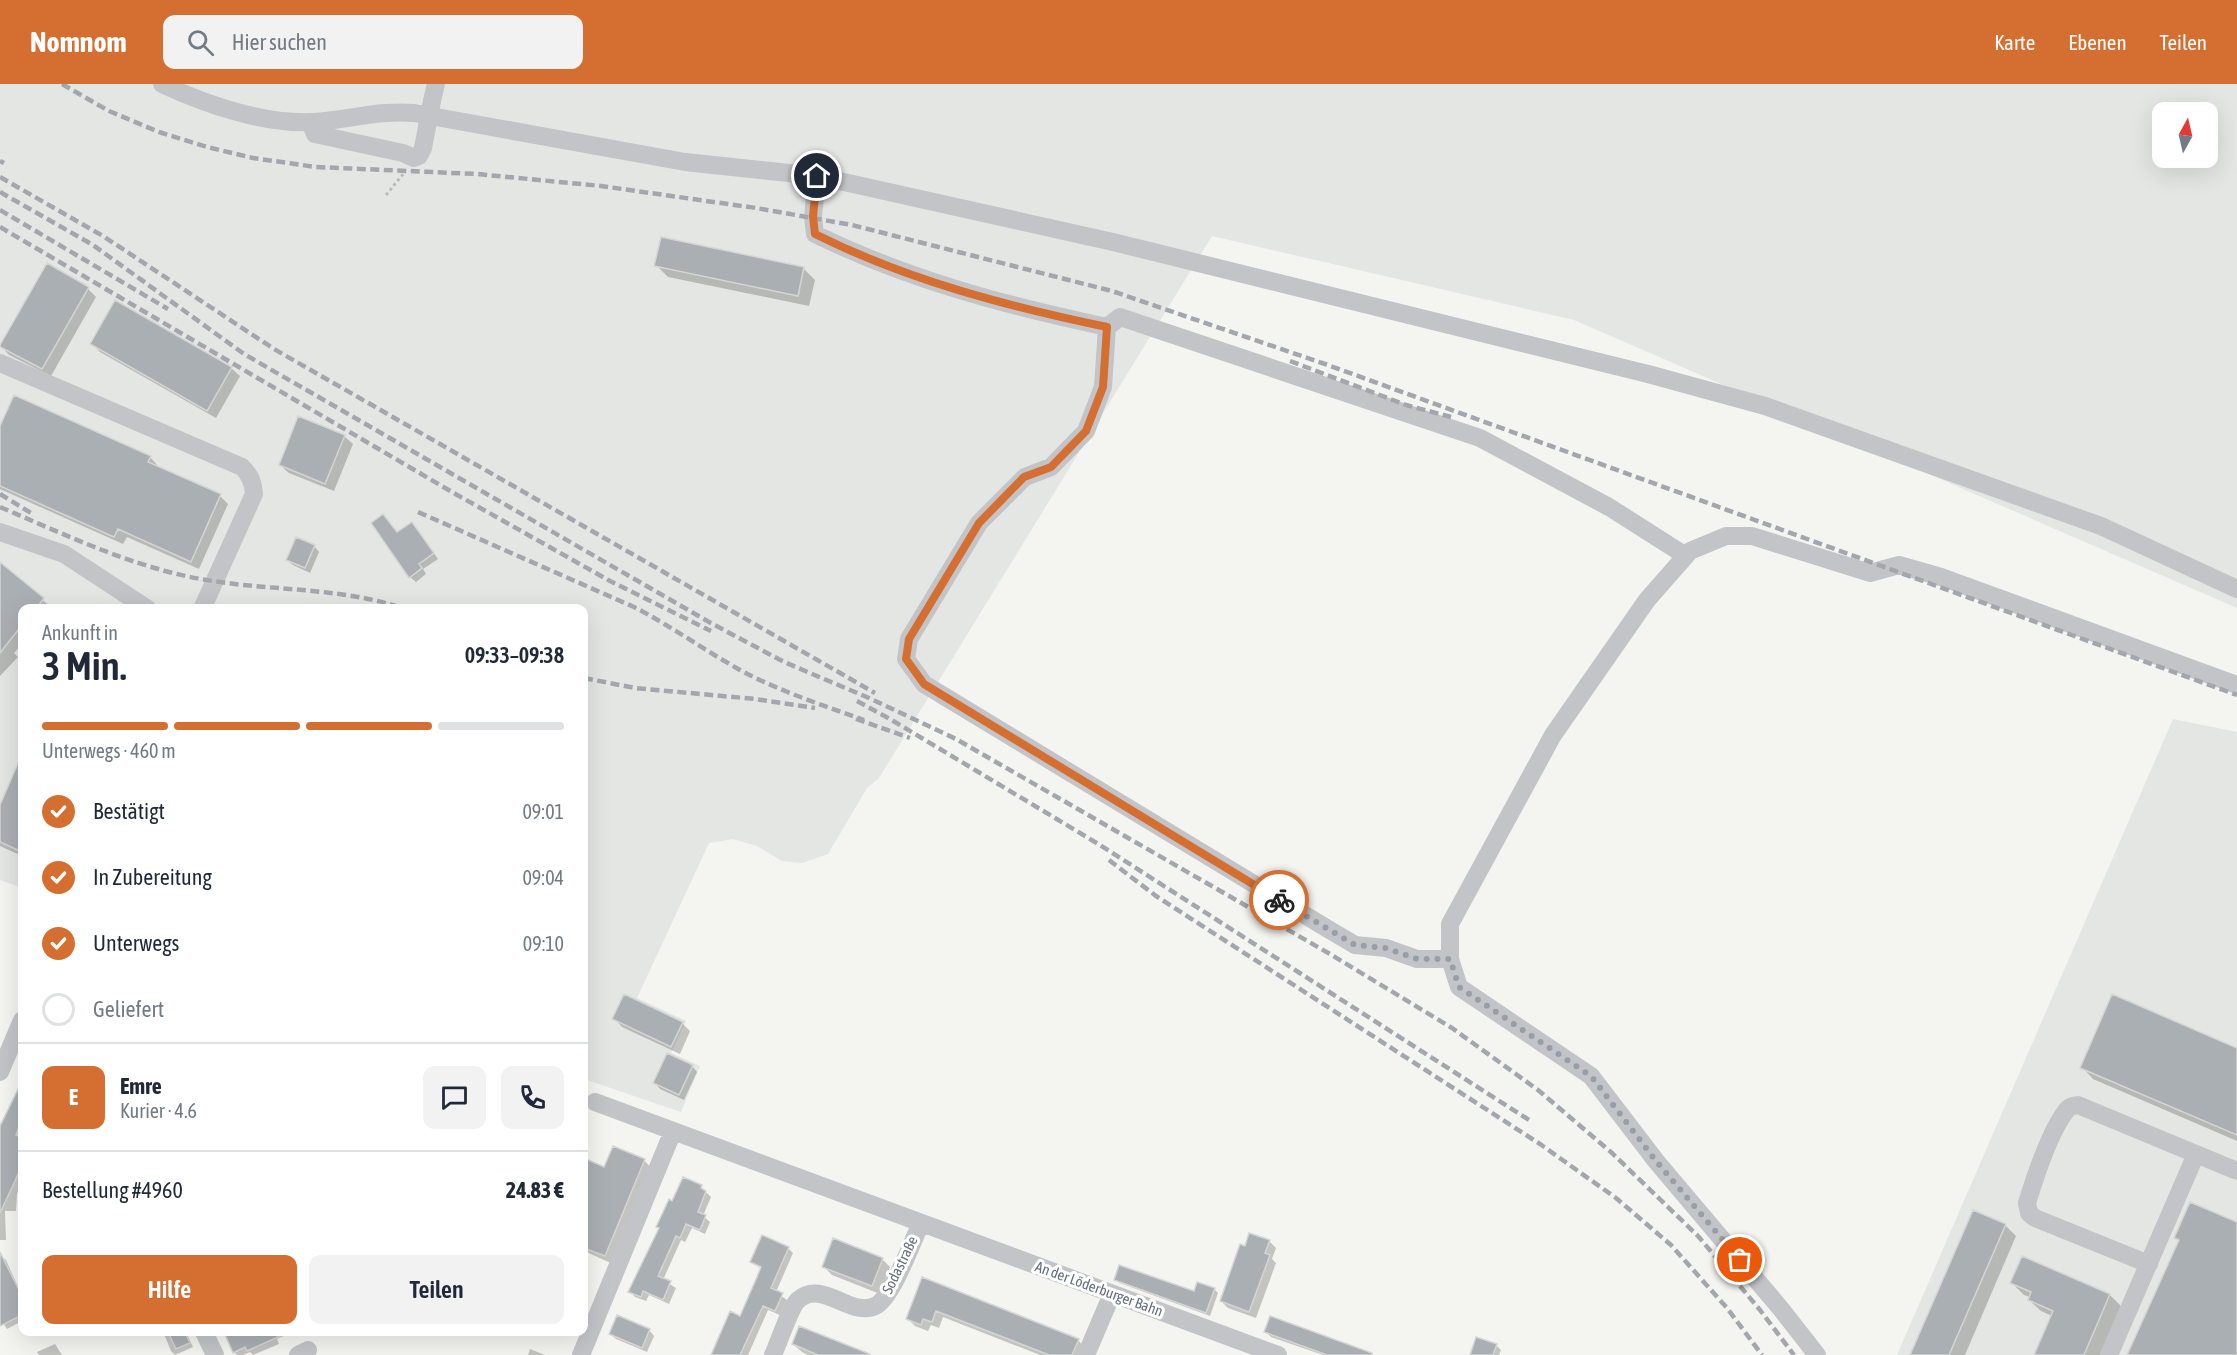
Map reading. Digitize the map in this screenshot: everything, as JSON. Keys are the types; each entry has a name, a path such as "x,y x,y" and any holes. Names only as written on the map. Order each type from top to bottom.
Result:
{"street":[{"path":"162,84 205,103 229,110 293,122 310,122 376,112 414,113 685,162 817,176 1113,242 1648,374 1765,406 2101,526 2237,589"},
{"path":"310,122 315,134 404,153 418,153 434,93"},
{"path":"817,176 813,217 815,234 846,249 946,288 1023,309 1107,327"},
{"path":"1450,959 1417,959 1386,948 1355,945 924,684 906,659 909,639 979,523 1024,477 1051,467 1086,431 1103,387 1107,327 1120,317 1480,438 1609,507 1686,556"},
{"path":"0,363 242,467 249,474 254,494 204,604"},
{"path":"0,532 64,554 140,604"},
{"path":"1817,1355 1656,1161 1591,1076 1459,987 1450,959 1450,924 1553,735 1647,600 1690,551 1726,536 1752,536 1870,573 1899,565 1941,577 2237,685"},
{"path":"0,1072 18,1029"},
{"name":"An der Löderburger Bahn","path":"595,1102 1278,1355"},
{"path":"2149,1264 2035,1218 2029,1213 2027,1203 2051,1140 2065,1111 2071,1106 2078,1105 2237,1171"},
{"path":"581,1355 673,1131"},
{"path":"2109,1355 2196,1154"},
{"name":"Sodastraße","path":"773,1355 796,1301 807,1294 825,1294 861,1308 875,1306 887,1296 921,1223"},
{"path":"1086,1355 1112,1294"},
{"path":"206,1336 215,1355"}],"path":[{"path":"386,195 418,153"}],"shaded area":[{"path":"0,84 2237,84 2237,608 1574,320 1212,236 879,778 867,788 828,854 802,863 782,861 757,846 733,839 709,843 637,998 686,1021 671,1053 700,1066 681,1112 588,1080 588,604 18,604 18,887 0,880"},
{"path":"2173,719 2237,732 2237,1355 1897,1355"}],"building":[{"path":"661,237 804,267 798,296 654,266"},
{"path":"47,263 89,287 42,369 0,345"},
{"path":"115,300 232,367 207,411 90,344"},
{"path":"14,395 151,456 148,462 221,494 191,562 118,529 114,537 0,486 0,426"},
{"path":"298,416 345,435 325,484 279,465"},
{"path":"383,514 397,532 412,522 434,553 419,564 422,568 409,578 371,523"},
{"path":"296,537 315,545 305,568 286,560"},
{"path":"0,562 44,598 40,604 18,604 18,630 0,653"},
{"path":"18,763 18,850 0,842 0,805"},
{"path":"624,994 683,1022 671,1047 612,1019"},
{"path":"2112,994 2237,1048 2237,1135 2080,1068"},
{"path":"667,1053 693,1065 679,1095 653,1083"},
{"path":"18,1089 16,1135 18,1136 18,1175 0,1213 0,1126"},
{"path":"613,1146 645,1159 605,1256 588,1250 588,1160 604,1167"},
{"path":"683,1177 702,1185 701,1188 706,1191 698,1212 706,1215 700,1230 686,1224 680,1238 676,1236 658,1276 671,1281 663,1300 643,1291 641,1297 628,1292 659,1228 656,1227 669,1199 672,1201"},
{"path":"2190,1202 2237,1222 2237,1355 2127,1355 2179,1240 2174,1238"},
{"path":"1973,1210 2006,1224 1949,1355 1910,1355"},
{"path":"1249,1233 1270,1240 1265,1253 1270,1255 1249,1312 1220,1301 1240,1244 1245,1246"},
{"path":"762,1235 789,1247 771,1288 783,1293 775,1311 763,1306 740,1355 711,1355 730,1311 740,1316 757,1277 761,1267 750,1262"},
{"path":"833,1238 883,1258 872,1286 822,1267"},
{"path":"0,1252 18,1288 18,1317 0,1326"},
{"path":"2022,1256 2110,1294 2084,1355 2034,1355 2053,1311 2028,1300 2031,1292 2010,1283"},
{"path":"1119,1265 1194,1291 1197,1282 1215,1288 1206,1313 1114,1280"},
{"path":"922,1277 1079,1339 1072,1355 1049,1355 936,1311 932,1322 923,1319 921,1325 906,1319"},
{"path":"617,1315 650,1329 642,1348 609,1334"},
{"path":"1270,1316 1372,1353 1372,1355 1327,1355 1264,1332"},
{"path":"799,1326 870,1355 818,1355 792,1344"},
{"path":"170,1336 187,1336 190,1343 176,1349"},
{"path":"226,1336 280,1336 247,1351 245,1347 233,1353"},
{"path":"1476,1337 1497,1344 1493,1355 1470,1355"}],"railway":[{"path":"62,84 109,111 159,132 253,158 316,167 477,174 601,186 756,208 852,225 1112,291 1325,364 2237,695"},
{"path":"0,161 4,163"},
{"path":"0,177 103,236 274,349 875,693"},
{"path":"0,192 93,245 244,354 709,622 784,662 869,698 956,739 1330,954 1452,1028 1538,1090 1612,1153 1698,1236 1794,1355"},
{"path":"0,210 168,309"},
{"path":"0,227 452,492 610,581 711,631"},
{"path":"1290,361 1406,405 1451,417"},
{"path":"0,494 31,513"},
{"path":"0,507 107,552 191,577 359,597 389,604"},
{"path":"418,512 634,607 770,685 864,720"},
{"path":"588,679 635,688 755,699 815,708"},
{"path":"857,701 1100,845 1529,1120"},
{"path":"856,719 910,738"},
{"path":"1109,860 1156,896 1540,1144 1616,1198 1671,1245 1727,1308 1762,1355"}],"way so far":[{"path":"1279,900 1355,945 1386,948 1417,959 1450,959 1459,987 1591,1076 1656,1161 1740,1260"}],"route":[{"path":"817,176 813,217 815,234 846,249 946,288 1023,309 1107,327 1103,387 1086,431 1051,467 1024,477 979,523 909,639 906,659 924,684 1279,900"}]}
